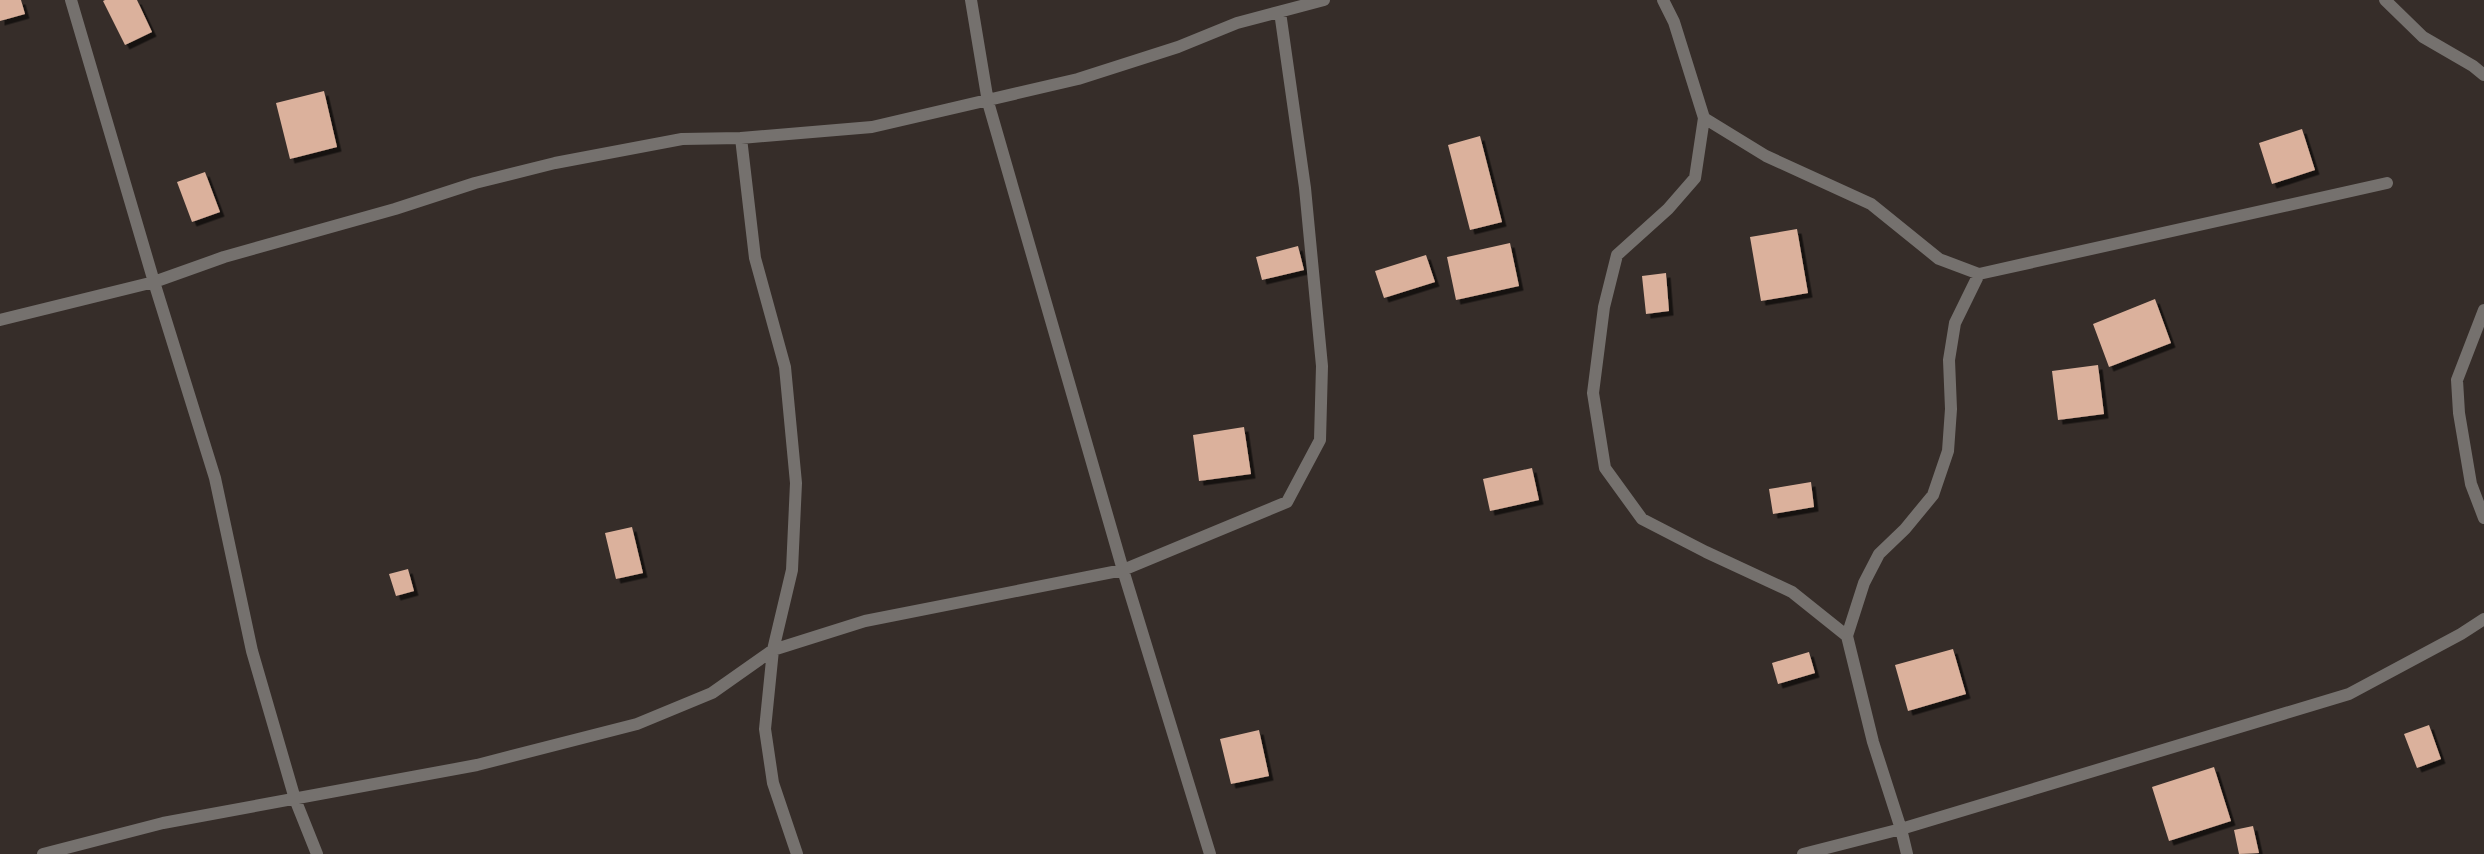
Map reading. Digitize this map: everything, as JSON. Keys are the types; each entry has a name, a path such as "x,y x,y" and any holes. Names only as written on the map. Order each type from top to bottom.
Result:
{"street":[{"path":"71,0 154,282 215,478 252,651 295,799 317,854"},
{"path":"971,0 988,102 1123,570 1210,854"},
{"path":"0,320 154,282 224,257 395,209 474,183 555,163 682,139 740,138 872,127 988,102 1078,79 1178,47 1237,24 1324,0"},
{"path":"1663,0 1674,22 1704,118 1695,178 1668,209 1617,255 1604,307 1593,393 1606,468 1642,519 1706,552 1792,592 1847,636"},
{"path":"2384,0 2422,36 2474,66 2484,75"},
{"path":"43,854 163,823 476,765 637,724 712,693 773,650 865,621 1123,570 1286,502 1320,440 1321,356 1305,188 1280,12"},
{"path":"1704,118 1766,156 1870,204 1939,259 1979,274 2387,183"},
{"path":"740,138 755,258 785,367 796,483 792,570 773,650 765,730 773,783 797,854"},
{"path":"1907,854 1873,742 1847,636 1864,583 1879,554 1906,529 1933,495 1948,450 1951,409 1949,360 1955,323 1979,274"},
{"path":"2484,310 2457,380 2459,413 2471,484 2484,518"},
{"path":"1804,854 1900,829 2349,694 2462,634 2484,619"}],"building":[{"path":"0,0 21,0 25,14 0,21"},
{"path":"137,0 152,32 125,45 103,1"},
{"path":"324,91 337,147 290,159 276,103"},
{"path":"2302,129 2315,170 2272,184 2259,143"},
{"path":"1480,136 1502,222 1470,230 1448,145"},
{"path":"205,172 220,212 192,222 177,182"},
{"path":"1797,229 1808,293 1761,301 1750,237"},
{"path":"1510,243 1519,286 1456,300 1447,257"},
{"path":"1298,246 1304,270 1262,280 1256,257"},
{"path":"1426,255 1435,282 1384,298 1375,271"},
{"path":"1666,273 1669,311 1646,314 1642,276"},
{"path":"2155,299 2171,343 2109,367 2093,324"},
{"path":"2098,365 2104,414 2058,420 2052,371"},
{"path":"1244,427 1251,474 1199,481 1193,435"},
{"path":"1532,468 1539,500 1490,511 1483,479"},
{"path":"1811,482 1814,507 1773,514 1769,489"},
{"path":"632,527 643,573 616,579 605,533"},
{"path":"408,569 414,591 396,596 389,574"},
{"path":"1953,649 1966,694 1908,711 1895,665"},
{"path":"1809,652 1815,673 1778,684 1772,663"},
{"path":"2429,725 2441,759 2417,768 2404,734"},
{"path":"1259,730 1269,776 1231,784 1220,739"},
{"path":"2214,767 2231,821 2169,841 2152,787"},
{"path":"2253,826 2259,853 2239,854 2234,830"}]}
